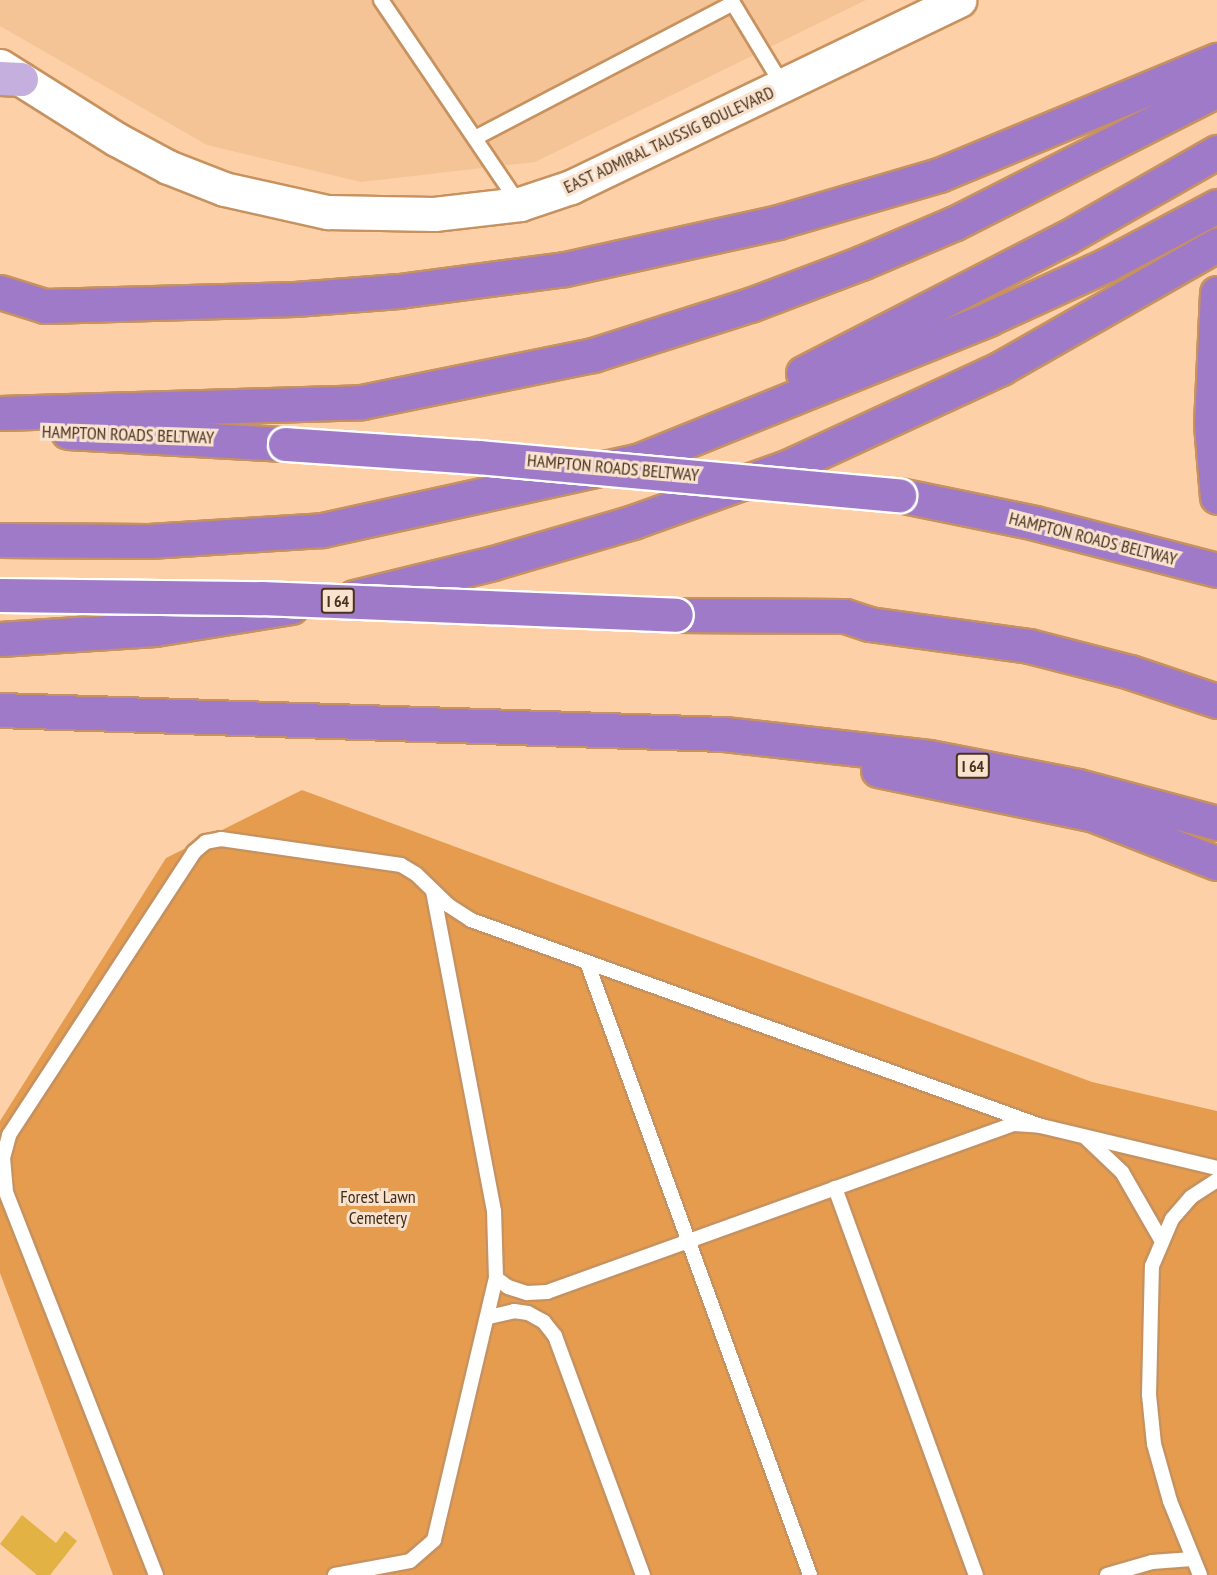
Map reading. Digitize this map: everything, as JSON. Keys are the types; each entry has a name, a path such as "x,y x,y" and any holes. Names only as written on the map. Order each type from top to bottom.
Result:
{"highway":[{"path":"0,292 45,306 295,299 399,291 566,269 778,222 939,175 1217,60"},
{"path":"0,413 362,402 428,392 593,355 750,305 882,254 1086,159 1217,90"},
{"path":"637,461 1066,238 1217,152"},
{"path":"0,540 149,541 322,530 637,461 988,319 1108,264 1217,206"},
{"path":"0,639 155,629 366,595 493,563 633,522 767,474 1001,369 1217,245"},
{"path":"1217,293 1211,424 1217,497"},
{"name":"HAMPTON ROADS BELTWAY","path":"0,433 189,436 490,458 899,495 1035,523 1217,570"},
{"name":"I 64","path":"0,595 261,598 676,615 845,616 868,624 1029,646 1130,672 1217,701"},
{"name":"I 64","path":"0,710 724,734 929,757 1078,786 1217,823"},
{"path":"724,734 1091,814 1217,863"}],"main road":[{"name":"EAST ADMIRAL TAUSSIG BOULEVARD","path":"7,74 168,167 224,189 281,204 375,216 434,214 520,204 619,166 959,0"}],"lane":[{"path":"381,0 520,204"},
{"path":"475,138 732,2 784,87"},
{"path":"156,1575 6,1192 3,1158 9,1135 194,852 206,842 220,839 289,851 380,859 401,865 471,920 588,965 1041,1126 1217,1168"},
{"path":"335,1575 410,1561 434,1540 489,1317 496,1278 494,1211 433,891"},
{"path":"588,965 810,1575"},
{"path":"496,1278 508,1287 527,1293 547,1292 998,1127 1041,1126"},
{"path":"1084,1137 1122,1172 1160,1238"},
{"path":"1200,1575 1192,1559 1154,1444 1149,1395 1152,1266 1160,1238 1191,1197 1217,1180"},
{"path":"835,1188 976,1575"},
{"path":"489,1317 514,1311 528,1313 544,1322 555,1336 643,1575"},
{"path":"1107,1575 1152,1562 1192,1559"}],"shaded area":[{"path":"0,0 866,0 535,162 361,182 207,145 0,26"}],"green space":[{"name":"Forest Lawn Cemetery","path":"302,790 1092,1082 1217,1111 1217,1575 113,1575 0,1273 0,1121 166,858"}],"building":[{"path":"22,1515 56,1543 65,1531 77,1541 50,1575 37,1575 0,1544"}]}
